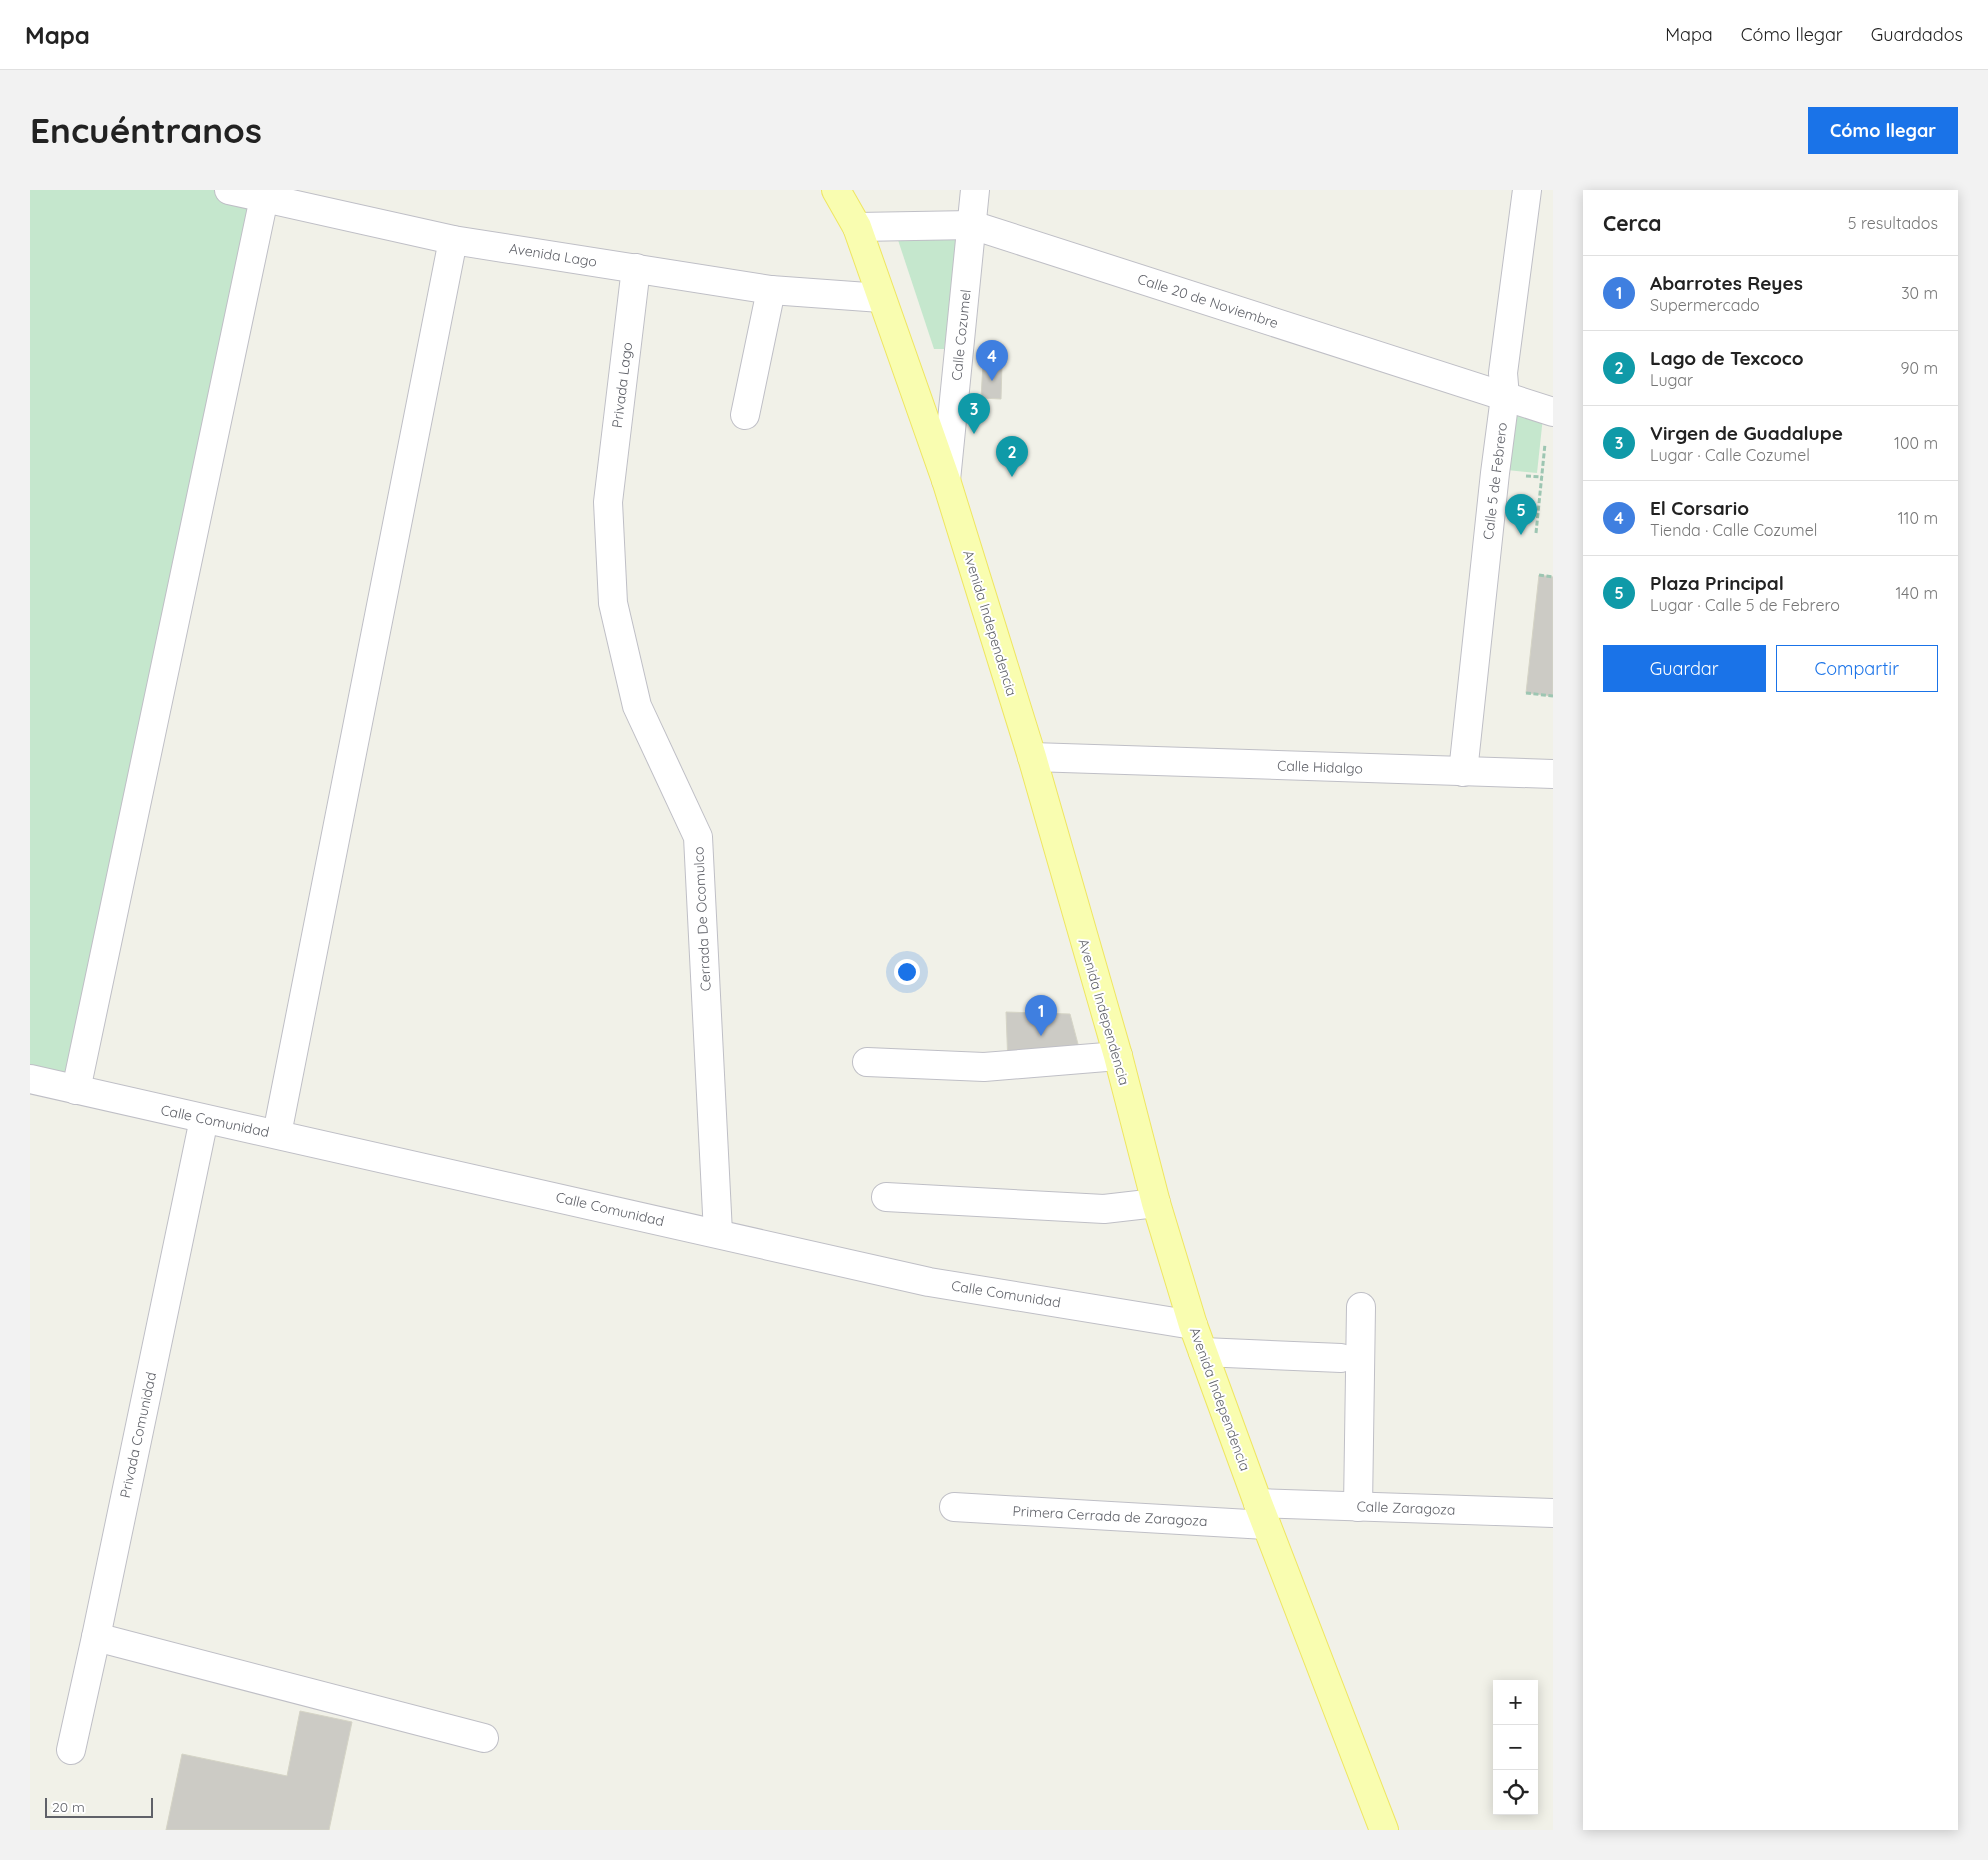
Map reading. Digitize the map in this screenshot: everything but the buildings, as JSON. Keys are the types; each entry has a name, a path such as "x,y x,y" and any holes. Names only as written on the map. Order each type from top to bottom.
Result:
{"main road":[{"name":"Avenida Independencia","path":"836,190 857,227 946,480 1032,757 1118,1056 1156,1204 1193,1325 1262,1514 1384,1830"}],"street":[{"name":"Avenida Lago","path":"229,190 453,240 771,290 881,298"},
{"name":"Calle Cozumel","path":"946,480 975,190"},
{"name":"Calle 5 de Febrero","path":"1463,772 1505,397 1503,373 1527,190"},
{"path":"76,1090 264,198"},
{"name":"Calle 20 de Noviembre","path":"857,227 972,225 1551,412"},
{"path":"277,1134 453,240"},
{"name":"Privada Lago","path":"608,502 636,268"},
{"path":"745,414 771,290"},
{"name":"Cerrada De Ocomulco","path":"608,502 613,603 637,706 698,837 718,1233"},
{"name":"Calle Hidalgo","path":"1032,757 1553,774"},
{"path":"867,1062 984,1067 1118,1056"},
{"name":"Calle Comunidad","path":"30,1079 929,1282 1193,1325"},
{"name":"Privada Comunidad","path":"71,1750 204,1119"},
{"path":"886,1197 1104,1209 1156,1204"},
{"path":"1358,1506 1362,1307"},
{"path":"1203,1352 1341,1358"},
{"name":"Calle Zaragoza","path":"1262,1514 1358,1506 1553,1513"},
{"name":"Primera Cerrada de Zaragoza","path":"954,1507 1262,1514"},
{"path":"96,1637 484,1738"}],"path":[{"path":"1536,533 1551,412"},
{"path":"1539,575 1553,577"},
{"path":"1526,693 1553,696"}],"green space":[{"path":"30,190 229,190 264,198 76,1090 30,1079"},
{"path":"961,239 944,349 934,349 898,240"},
{"path":"1516,407 1543,417 1537,473 1507,470"}],"place":[{"name":"El Corsario","path":"992,381"},
{"name":"Virgen de Guadalupe","path":"974,434"},
{"name":"Lago de Texcoco","path":"1012,477"},
{"name":"Plaza Principal","path":"1521,535"},
{"name":"Abarrotes Reyes","path":"1041,1036"}]}
